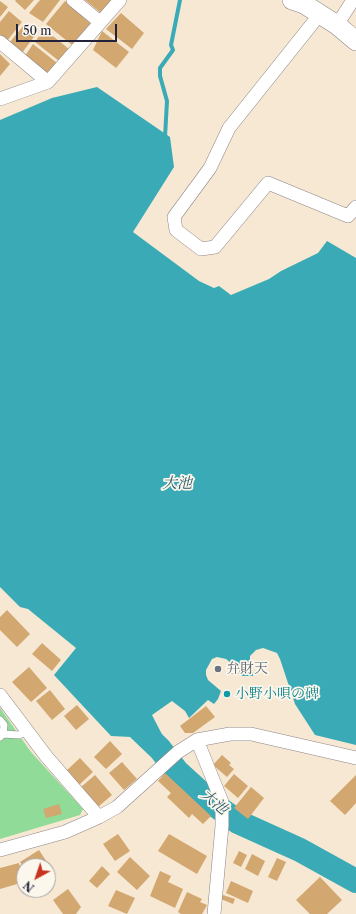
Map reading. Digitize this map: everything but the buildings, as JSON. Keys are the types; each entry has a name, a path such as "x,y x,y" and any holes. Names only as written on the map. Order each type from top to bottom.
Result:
{"street":[{"path":"73,0 100,22"},
{"path":"0,99 48,82 120,0"},
{"path":"292,0 304,4 320,14 337,25 356,41"},
{"path":"337,25 354,0"},
{"path":"320,14 229,128 210,168 174,217 176,230 201,249 215,247 268,182 348,216 356,207"},
{"path":"0,42 48,82"},
{"path":"0,695 46,756 99,817"},
{"path":"0,850 65,832 99,817 117,807 178,752 198,740 230,734 251,734 356,758"},
{"path":"198,740 222,802 222,826 214,914"}],"lane":[{"path":"0,720 4,725 2,736 19,735 27,731"}],"green space":[{"path":"0,708 31,752 83,809 80,815 0,839"}],"water":[{"name":"大池","path":"97,87 170,137 174,167 133,232 199,281 214,288 219,286 231,295 269,279 281,271 318,253 327,241 356,258 356,745 315,735 295,704 277,653 263,648 256,650 250,656 250,668 254,673 253,676 242,676 237,668 226,659 217,657 212,659 206,670 206,675 208,680 221,691 214,704 208,700 189,718 185,711 172,701 152,715 167,744 155,757 141,747 131,737 111,736 54,675 76,648 28,609 20,607 0,587 0,120 52,98"}],"waterway":[{"path":"165,137 167,101 160,76 160,68 173,50 171,45 180,0"},
{"name":"大池","path":"138,728 160,749 177,771 211,802 238,822 300,850 356,881"}],"place":[{"name":"弁財天","path":"218,669"},
{"name":"小野小唄の碑","path":"227,694"}]}
